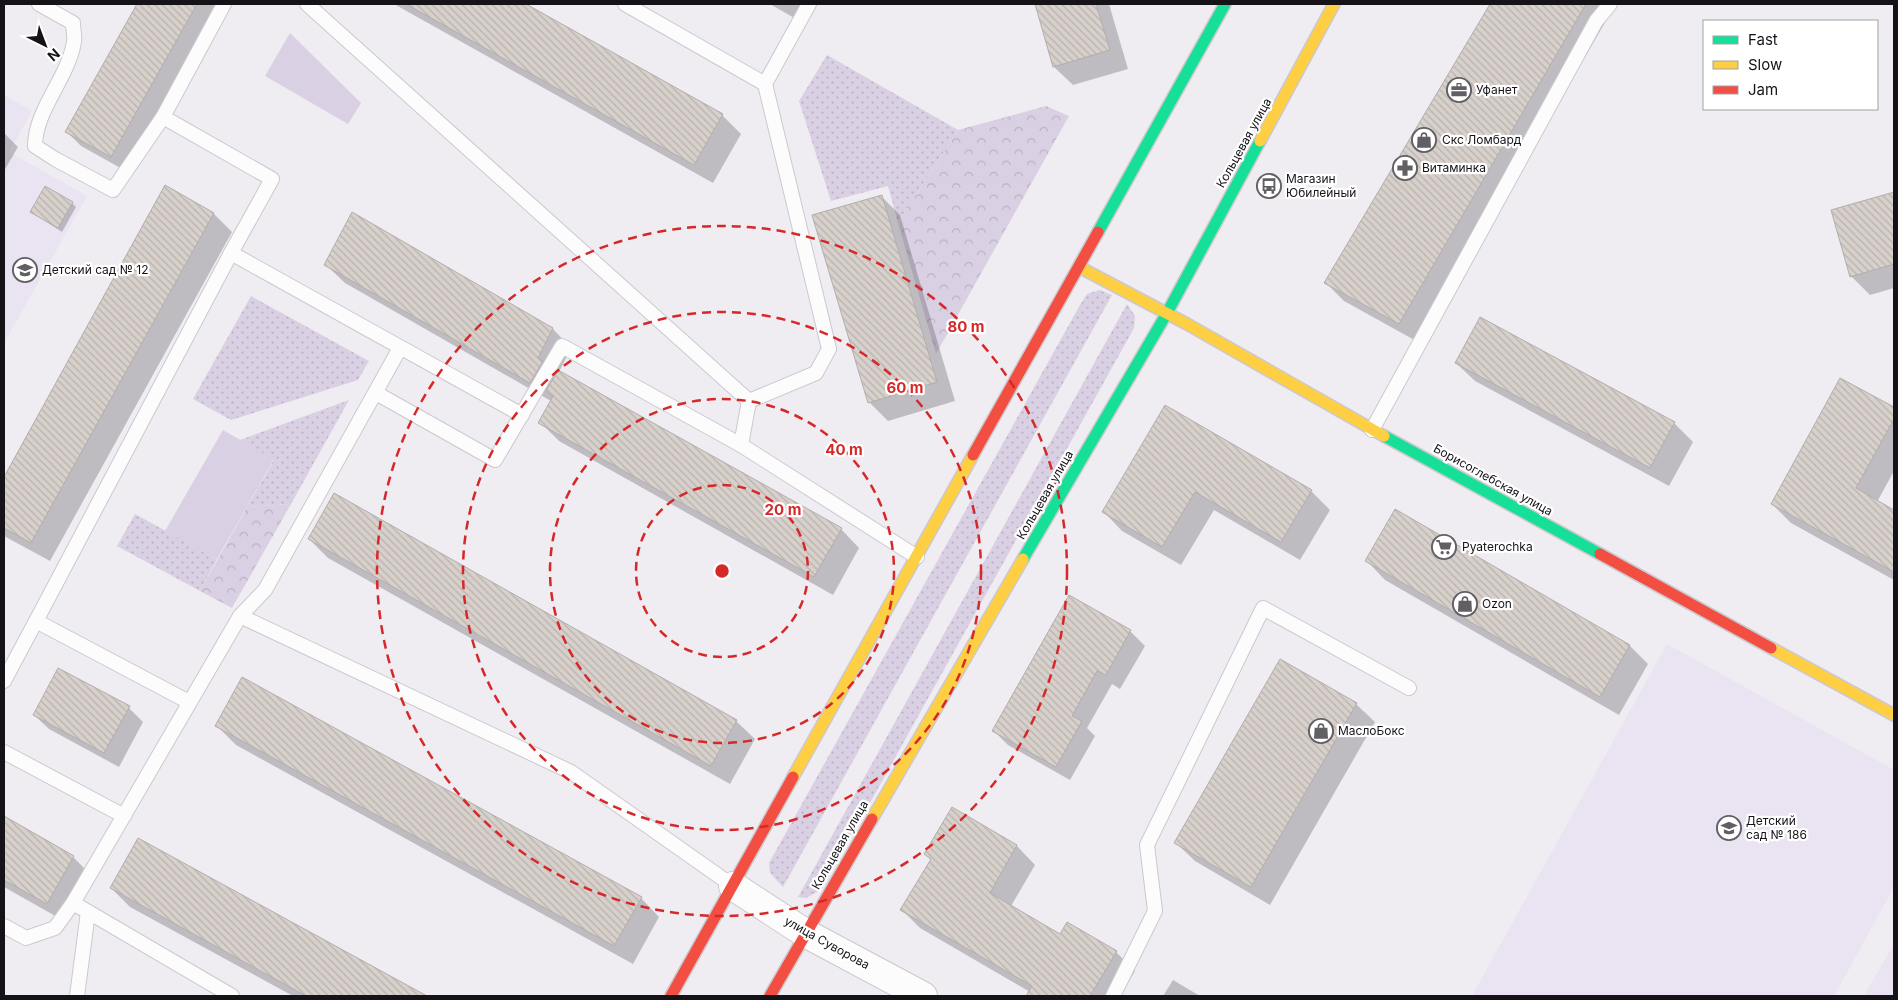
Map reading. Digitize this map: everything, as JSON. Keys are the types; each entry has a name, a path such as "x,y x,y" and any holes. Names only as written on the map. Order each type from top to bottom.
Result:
{"main road":[{"path":"671,996 1225,4"},
{"name":"Кольцевая улица","path":"770,996 1167,313 1334,4"},
{"name":"Борисоглебская улица","path":"1079,266 1167,313 1372,430 1894,715"}],"street":[{"name":"улица Суворова","path":"733,886 805,933 923,996"}],"lane":[{"path":"39,4 73,23 74,42 64,72 35,133 36,146 55,159 113,190 163,117 224,4"},
{"path":"307,4 749,401"},
{"path":"625,4 765,84"},
{"path":"749,401 816,373 829,349 765,84 809,4"},
{"path":"1372,430 1596,21 1610,4"},
{"path":"4,681 272,178 163,117"},
{"path":"231,253 522,415"},
{"path":"376,393 496,460 562,346 741,445 917,557"},
{"path":"4,926 26,938 55,928 73,903 240,616 264,590 400,348"},
{"path":"741,445 749,401"},
{"path":"1113,996 1154,911 1147,845 1263,608 1409,688"},
{"path":"240,616 571,772 733,886"},
{"path":"36,620 190,702"},
{"path":"4,752 124,816"},
{"path":"73,903 232,996"},
{"path":"77,996 88,912"}],"shaded area":[{"name":"Детский сад № 12","path":"4,95 32,111 9,152 87,196 4,343"},
{"name":"Детский сад № 186","path":"1667,644 1894,770 1894,887 1834,996 1472,996"},
{"path":"1894,944 1894,996 1864,996"}],"green space":[{"path":"290,33 361,103 348,124 265,76"},
{"path":"827,55 958,130 898,223 888,186 831,201 799,101"},
{"path":"1046,106 1069,116 936,354 898,223 958,130"},
{"path":"1100,290 1112,295 783,887 770,873 769,863 1080,305 1087,294"},
{"path":"251,296 369,361 358,380 231,420 193,399"},
{"path":"1127,304 1135,316 1134,328 822,889 806,898 798,897"},
{"path":"349,400 291,504 247,507 274,460 240,440"},
{"path":"223,430 274,459 217,559 165,531"},
{"path":"291,504 232,608 200,591 247,507"},
{"path":"135,514 217,559 200,591 117,546"}],"building":[{"path":"137,4 197,4 111,157 65,132"},
{"path":"406,4 526,4 723,114 694,165"},
{"path":"1035,4 1096,4 1110,50 1053,67"},
{"path":"1490,4 1586,4 1399,324 1324,283"},
{"path":"165,185 214,213 31,543 4,528 4,477"},
{"path":"45,186 73,202 58,228 30,212"},
{"path":"1894,192 1894,264 1850,277 1831,210"},
{"path":"882,195 937,382 868,403 812,215"},
{"path":"352,212 553,328 538,358 543,361 530,383 324,265"},
{"path":"1480,317 1675,422 1650,468 1455,363"},
{"path":"558,370 842,528 814,577 538,423 553,396 546,391"},
{"path":"1840,378 1894,407 1894,419 1856,488 1894,510 1894,572 1771,504"},
{"path":"1165,405 1312,490 1281,542 1195,492 1162,547 1102,512"},
{"path":"334,493 737,720 711,766 308,539"},
{"path":"1395,509 1630,645 1600,697 1365,561"},
{"path":"1069,595 1131,630 1106,675 1097,671 1072,716 1082,721 1056,767 992,731"},
{"path":"1280,659 1357,703 1251,887 1174,843"},
{"path":"58,668 130,706 104,753 33,715"},
{"path":"242,677 642,897 614,946 215,726"},
{"path":"952,807 1017,845 990,893 1060,934 1067,922 1117,951 1090,996 1026,996 1032,986 900,910 931,859 924,854"},
{"path":"4,816 74,856 47,904 4,880"},
{"path":"138,838 427,996 306,996 110,888"}],"traffic: fast":[{"path":"1098,232 1225,4"},
{"path":"1023,559 1167,313 1260,141"},
{"path":"1384,436 1600,554"}],"traffic: slow":[{"path":"1260,141 1334,4"},
{"path":"1079,267 1187,324 1384,436"},
{"path":"793,777 973,455"},
{"path":"872,819 1023,559"},
{"path":"1771,648 1894,715"}],"traffic: jam":[{"path":"973,455 1098,232"},
{"path":"1600,554 1771,648"},
{"path":"671,996 793,777"},
{"path":"770,996 872,819"}],"place":[{"name":"Уфанет","path":"1459,90"},
{"name":"Скс Ломбард","path":"1424,140"},
{"name":"Витаминка","path":"1405,168"},
{"name":"Магазин Юбилейный","path":"1269,186"},
{"name":"Детский сад № 12","path":"25,270"},
{"name":"Pyaterochka","path":"1444,547"},
{"name":"Ozon","path":"1465,604"},
{"name":"МаслоБокс","path":"1321,731"},
{"name":"Детский сад № 186","path":"1729,828"}]}
